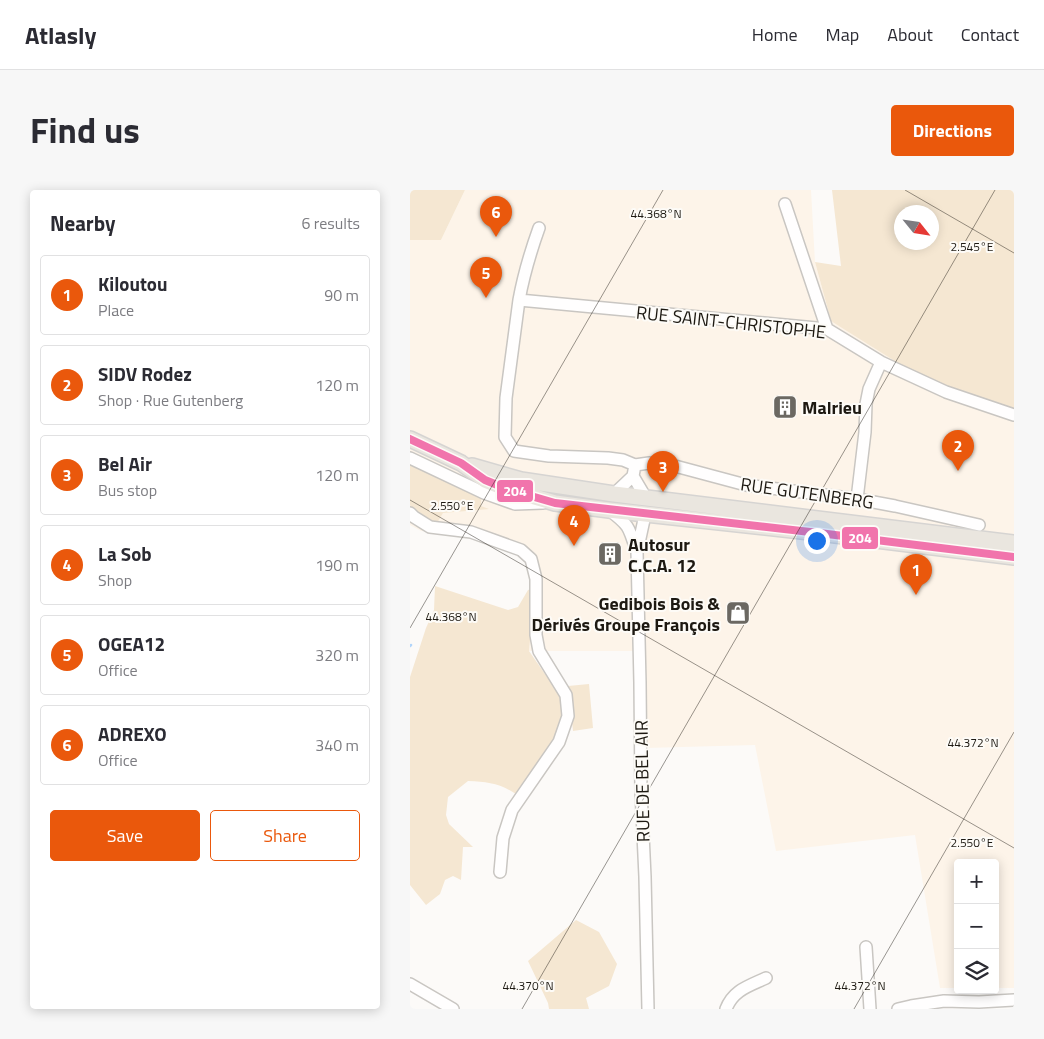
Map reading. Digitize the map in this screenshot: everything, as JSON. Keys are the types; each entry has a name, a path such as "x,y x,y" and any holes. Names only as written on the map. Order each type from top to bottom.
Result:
{"main road":[{"path":"410,439 461,463 485,480 507,489 556,502 645,515 819,533 1014,557"},
{"path":"461,463 521,480 614,494 1014,543"}],"street":[{"path":"785,204 827,329"},
{"path":"520,300 528,259 540,228"},
{"name":"RUE SAINT-CHRISTOPHE","path":"520,300 827,329 881,362 946,392 1014,415"},
{"name":"RUE GUTENBERG","path":"520,300 506,398 505,437 514,451 549,456 623,460 634,471 649,463 674,466 746,485 857,499 979,525"},
{"path":"857,499 865,432 866,404 869,389 881,362"},
{"path":"410,458 484,493 515,504 556,502"},
{"path":"614,494 634,471 646,498"},
{"name":"RUE DE BEL AIR","path":"609,510 623,520 630,529 637,552"},
{"path":"410,513 414,518 430,527 471,532 521,550 530,559 536,579 536,635 539,651 566,695 568,716 559,742 512,810 503,838 500,872"},
{"name":"RUE DE BEL AIR","path":"645,515 637,552 641,791 648,1009"},
{"path":"866,947 870,1009"},
{"path":"726,1009 728,1003 737,992 766,978"},
{"path":"410,984 453,1009"},
{"path":"898,1009 944,1001 981,1005 1014,1000"}],"shaded area":[{"path":"410,190 465,190 441,240 410,240"},
{"path":"465,190 811,190 815,262 831,321 1014,410 1014,988 999,988 999,859 954,859 954,988 940,988 915,835 776,851 755,745 646,748 642,651 529,651 535,587 534,574 521,553 475,537 421,531 410,525 410,240 441,240"},
{"path":"832,190 1014,190 1014,410 914,373 831,321 815,262 841,266"},
{"path":"410,464 481,495 481,506 489,509 443,513 437,523 421,517 410,505"},
{"path":"435,586 508,610 518,607 528,590 535,587 529,651 561,697 563,709 562,722 554,740 545,756 516,794 504,787 493,784 468,781 448,797 446,815 449,824 473,847 463,847 461,880 453,876 445,880 440,894 426,905 410,885 410,677 434,610"},
{"path":"589,684 593,728 573,731 568,686"},
{"path":"576,920 599,932 617,964 609,986 586,998 589,1009 549,1009 528,961"}],"transit line":[{"name":"204","path":"410,439 461,463 485,480 507,489 555,503 1014,557"}],"place":[{"name":"ADREXO","path":"496,237"},
{"name":"OGEA12","path":"486,298"},
{"name":"Malrieu","path":"785,407"},
{"name":"SIDV Rodez","path":"958,471"},
{"name":"Bel Air","path":"663,492"},
{"name":"La Sob","path":"574,546"},
{"name":"Autosur C.C.A. 12","path":"610,554"},
{"name":"Kiloutou","path":"916,595"},
{"name":"Gedibois Bois & Dérivés Groupe François","path":"738,613"}]}
